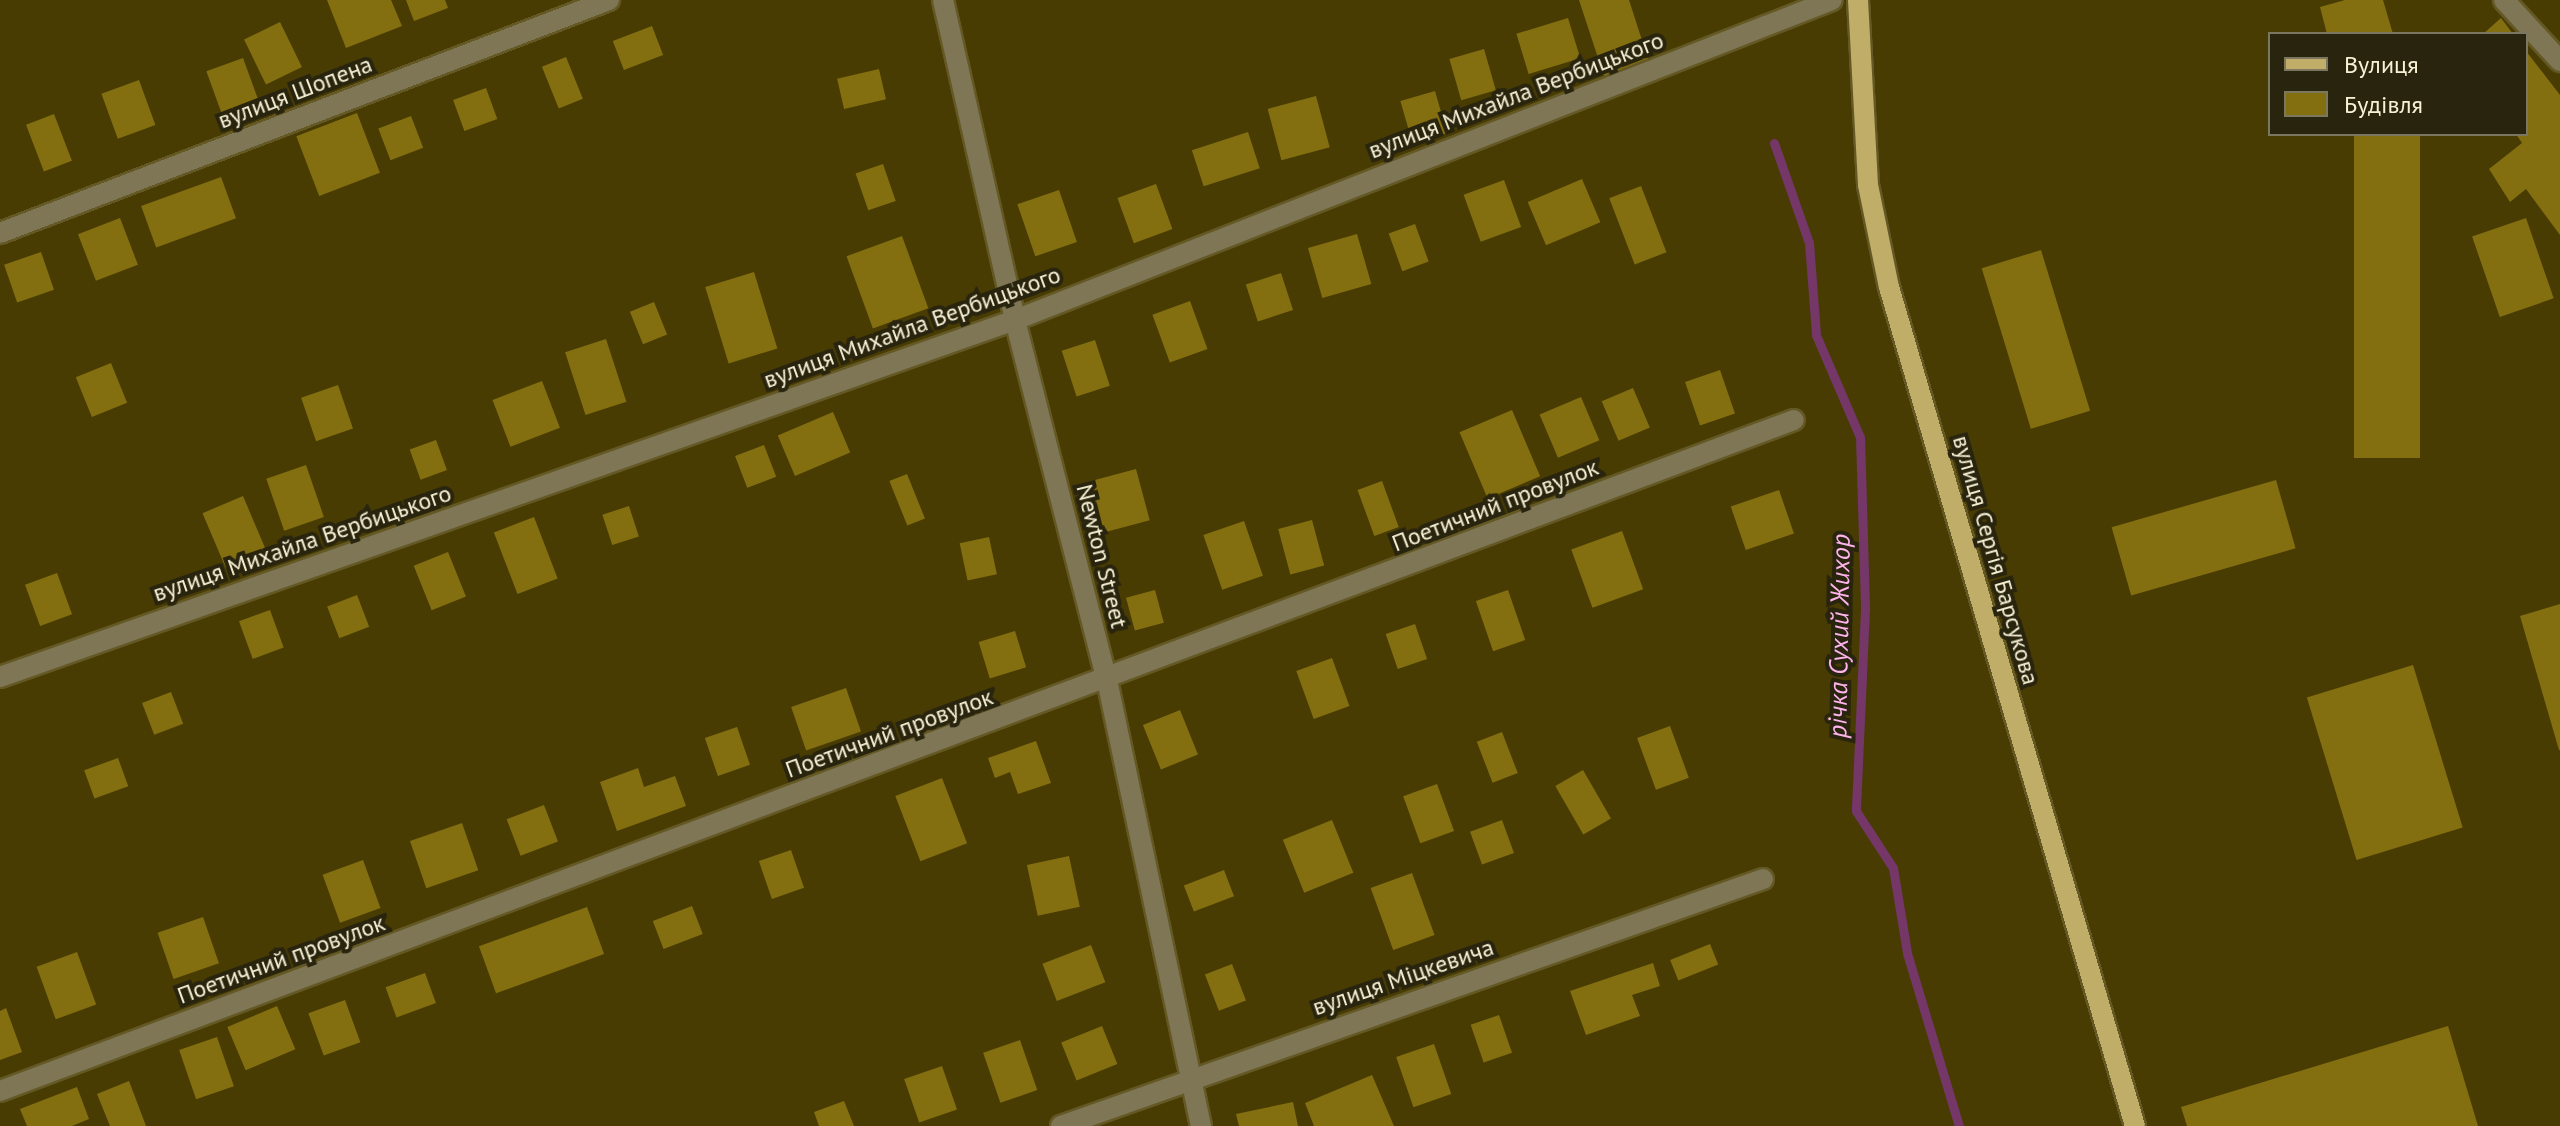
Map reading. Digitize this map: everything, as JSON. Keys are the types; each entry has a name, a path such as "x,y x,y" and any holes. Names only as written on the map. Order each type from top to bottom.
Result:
{"main road":[{"name":"вулиця Сергія Барсукова","path":"1858,0 1868,185 1889,287 2135,1126"}],"street":[{"name":"вулиця Шопена","path":"0,233 609,0"},
{"name":"Newton Street","path":"943,0 1015,320 1107,680 1201,1126"},
{"name":"вулиця Михайла Вербицького","path":"0,677 1015,320 1832,0"},
{"path":"2504,0 2560,61"},
{"name":"Поетичний провулок","path":"0,1091 1107,680 1794,420"},
{"name":"вулиця Міцкевича","path":"1061,1126 1189,1078 1763,879"}],"building":[{"path":"327,0 391,0 402,26 346,48"},
{"path":"406,0 445,0 448,8 414,21"},
{"path":"1579,0 1629,0 1649,62 1604,76"},
{"path":"2345,0 2383,0 2392,32 2326,32 2320,7"},
{"path":"1568,18 1580,58 1529,74 1516,34"},
{"path":"2501,18 2512,32 2485,32"},
{"path":"280,22 302,67 266,84 244,40"},
{"path":"652,26 663,55 624,70 613,41"},
{"path":"1484,49 1496,90 1461,100 1449,59"},
{"path":"2528,54 2560,95 2560,235 2526,189 2510,202 2489,169 2522,143 2517,136 2528,136"},
{"path":"566,57 583,99 559,108 542,67"},
{"path":"243,58 259,103 223,116 206,71"},
{"path":"879,69 886,99 844,109 837,79"},
{"path":"139,80 155,125 118,139 101,94"},
{"path":"486,88 497,119 464,131 453,100"},
{"path":"1435,91 1447,133 1413,143 1400,101"},
{"path":"1316,96 1330,147 1281,160 1268,109"},
{"path":"357,113 380,173 319,196 296,136"},
{"path":"54,114 72,161 44,171 26,125"},
{"path":"411,116 423,148 391,160 378,129"},
{"path":"1248,132 1260,168 1204,186 1192,150"},
{"path":"2354,136 2420,136 2420,458 2354,458"},
{"path":"883,164 896,201 868,210 856,173"},
{"path":"221,177 236,218 156,247 141,206"},
{"path":"1582,179 1600,222 1546,245 1528,202"},
{"path":"1504,180 1521,227 1481,242 1464,195"},
{"path":"1156,184 1172,229 1134,243 1117,198"},
{"path":"1641,186 1666,252 1635,264 1609,198"},
{"path":"1059,190 1077,242 1035,256 1017,204"},
{"path":"120,218 138,265 96,281 78,234"},
{"path":"2526,218 2554,298 2500,317 2472,237"},
{"path":"1415,224 1429,262 1402,271 1389,234"},
{"path":"1357,234 1371,284 1322,298 1308,248"},
{"path":"902,236 928,308 873,329 847,256"},
{"path":"2041,250 2090,411 2031,429 1982,268"},
{"path":"41,252 54,290 17,303 4,265"},
{"path":"754,272 777,349 729,363 705,287"},
{"path":"1281,273 1293,310 1258,322 1246,284"},
{"path":"1190,301 1207,349 1170,363 1152,315"},
{"path":"654,302 667,334 643,344 630,312"},
{"path":"606,339 626,402 585,415 565,352"},
{"path":"1095,340 1110,386 1077,396 1062,351"},
{"path":"111,363 127,403 92,417 76,377"},
{"path":"1720,370 1735,413 1700,426 1685,382"},
{"path":"542,381 560,428 510,447 493,400"},
{"path":"338,385 353,428 316,441 301,398"},
{"path":"1633,388 1650,428 1619,441 1602,401"},
{"path":"1581,397 1599,440 1558,458 1540,415"},
{"path":"1512,410 1540,476 1488,499 1460,432"},
{"path":"833,412 850,453 795,476 778,435"},
{"path":"436,440 447,470 421,480 410,450"},
{"path":"764,445 776,477 747,488 735,456"},
{"path":"306,465 324,517 284,531 266,479"},
{"path":"1136,469 1150,520 1089,536 1075,485"},
{"path":"907,474 925,519 907,526 889,481"},
{"path":"2276,480 2296,548 2131,595 2112,527"},
{"path":"1382,481 1399,527 1374,536 1358,490"},
{"path":"1779,490 1794,533 1746,550 1731,507"},
{"path":"243,496 266,550 226,568 202,513"},
{"path":"629,506 639,536 612,545 602,515"},
{"path":"534,517 558,579 518,594 494,532"},
{"path":"1312,520 1324,565 1290,574 1278,529"},
{"path":"1244,521 1263,576 1222,590 1203,535"},
{"path":"1622,531 1643,589 1592,608 1571,549"},
{"path":"989,537 997,574 968,580 960,543"},
{"path":"448,552 466,597 432,610 414,566"},
{"path":"57,573 72,614 40,626 25,585"},
{"path":"1155,590 1164,623 1135,631 1126,598"},
{"path":"1508,590 1525,640 1493,651 1476,601"},
{"path":"357,595 369,627 339,638 327,606"},
{"path":"2560,604 2560,750 2559,750 2520,616"},
{"path":"270,610 284,648 253,659 239,621"},
{"path":"1415,624 1427,659 1398,669 1386,634"},
{"path":"1015,631 1026,667 990,678 979,642"},
{"path":"1332,658 1349,706 1314,719 1296,671"},
{"path":"2413,665 2463,828 2357,860 2307,697"},
{"path":"846,688 861,731 806,750 791,707"},
{"path":"171,692 183,724 154,735 142,703"},
{"path":"1180,710 1198,755 1161,769 1143,725"},
{"path":"1670,726 1689,778 1656,790 1637,738"},
{"path":"737,727 750,765 718,776 705,738"},
{"path":"1502,732 1518,773 1493,783 1477,742"},
{"path":"1036,741 1051,783 1018,794 1010,772 995,778 988,758"},
{"path":"118,758 128,786 94,799 84,770"},
{"path":"638,768 644,787 675,776 686,806 617,831 600,782"},
{"path":"1583,770 1611,818 1583,834 1555,786"},
{"path":"942,778 967,843 920,861 895,796"},
{"path":"1437,784 1454,831 1420,843 1403,796"},
{"path":"544,805 558,841 521,856 507,819"},
{"path":"1332,820 1353,873 1304,893 1283,840"},
{"path":"1502,820 1514,853 1482,865 1470,832"},
{"path":"462,823 478,870 426,888 410,841"},
{"path":"791,850 804,888 772,899 759,861"},
{"path":"1069,856 1080,907 1038,916 1027,865"},
{"path":"363,860 380,908 340,923 323,875"},
{"path":"1224,870 1234,896 1194,912 1184,885"},
{"path":"1412,873 1435,935 1393,950 1371,888"},
{"path":"692,906 703,934 664,949 653,921"},
{"path":"587,907 604,954 496,993 479,946"},
{"path":"203,917 219,963 174,979 158,933"},
{"path":"1710,944 1718,964 1678,981 1670,960"},
{"path":"1091,945 1105,982 1057,1001 1042,964"},
{"path":"77,952 96,1005 56,1019 37,967"},
{"path":"1653,963 1660,986 1632,995 1640,1016 1586,1035 1570,991"},
{"path":"1232,964 1246,1000 1219,1011 1205,974"},
{"path":"425,973 436,1003 396,1017 386,987"},
{"path":"345,1000 360,1042 324,1056 308,1013"},
{"path":"277,1006 295,1049 246,1070 227,1027"},
{"path":"6,1008 22,1052 0,1060 0,1011"},
{"path":"1499,1015 1512,1053 1484,1063 1471,1025"},
{"path":"1102,1026 1117,1064 1077,1080 1061,1042"},
{"path":"2448,1026 2478,1126 2187,1126 2181,1107"},
{"path":"217,1037 234,1086 196,1099 179,1050"},
{"path":"1020,1040 1037,1090 1000,1103 983,1053"},
{"path":"1434,1044 1451,1094 1413,1107 1396,1057"},
{"path":"942,1066 957,1109 919,1123 904,1079"},
{"path":"1372,1075 1394,1126 1314,1126 1305,1103"},
{"path":"129,1081 146,1126 110,1126 97,1094"},
{"path":"77,1087 89,1119 72,1126 27,1126 20,1109"},
{"path":"844,1101 854,1126 819,1126 814,1112"},
{"path":"1293,1102 1298,1126 1239,1126 1236,1114"}],"waterway":[{"name":"річка Сухий Жихор","path":"1774,143 1809,243 1816,335 1860,437 1865,609 1856,811 1893,868 1907,953 1959,1126"}]}
